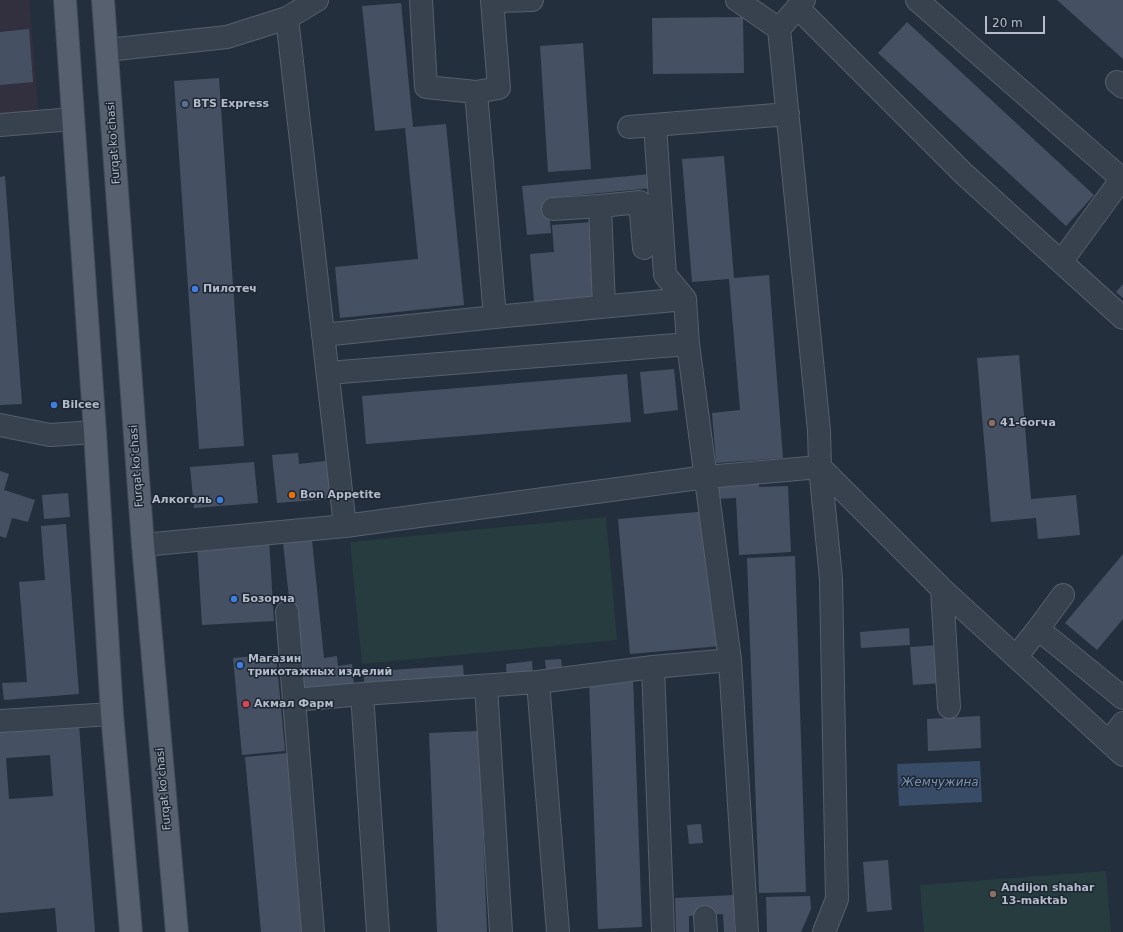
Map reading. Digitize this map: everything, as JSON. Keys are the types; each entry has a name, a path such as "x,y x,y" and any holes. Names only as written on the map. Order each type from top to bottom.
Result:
{"main road":[{"path":"65,0 95,432 112,714 131,932"},
{"name":"Furqat ko'chasi","path":"103,0 143,545 178,932"}],"street":[{"path":"107,50 228,37 287,18 317,0"},
{"path":"421,0 426,87 476,92 499,88 492,0 499,2 532,0"},
{"path":"737,0 779,29"},
{"path":"917,0 1123,178 1061,262"},
{"path":"824,932 837,899 831,579 820,467 819,431 779,29 801,4 964,174 1123,318"},
{"path":"287,18 345,526"},
{"path":"476,92 495,317"},
{"path":"629,127 788,114"},
{"path":"0,125 74,119"},
{"path":"654,125 665,275 684,299 688,344 730,660 747,932"},
{"path":"553,209 640,202 644,248"},
{"path":"600,206 604,306"},
{"path":"323,335 684,299"},
{"path":"328,373 688,344"},
{"path":"0,425 50,435 95,432"},
{"path":"143,545 345,526 706,477 820,467"},
{"path":"820,467 942,590 1116,749 1123,723"},
{"path":"942,590 949,707"},
{"path":"1016,657 1063,595"},
{"path":"287,612 314,932"},
{"path":"1038,629 1123,698"},
{"path":"294,700 538,682 653,667 730,660"},
{"path":"653,667 663,932"},
{"path":"538,682 558,932"},
{"path":"486,686 500,932"},
{"path":"362,694 378,932"},
{"path":"0,720 112,714"}],"shaded area":[{"path":"0,0 29,0 40,132 0,136"}],"green space":[{"path":"606,517 617,640 362,664 350,542"},
{"path":"1106,871 1111,932 924,932 920,885"}],"water":[{"name":"Жемчужина","path":"980,761 982,802 899,806 897,764"}],"building":[{"path":"1057,0 1123,0 1123,59"},
{"path":"401,3 413,127 446,124 464,305 340,318 335,267 418,259 405,128 375,131 362,6"},
{"path":"743,17 744,73 653,74 652,18"},
{"path":"907,22 1094,195 1066,226 878,53"},
{"path":"29,29 33,82 0,85 0,32"},
{"path":"583,43 591,169 548,172 540,46"},
{"path":"219,78 244,446 199,449 174,81"},
{"path":"724,156 734,278 769,275 783,458 716,463 712,413 740,410 729,279 692,282 682,159"},
{"path":"651,174 652,188 548,198 551,233 527,235 522,186"},
{"path":"5,176 22,404 0,405 0,177"},
{"path":"592,222 598,297 534,302 530,254 554,252 552,225"},
{"path":"1123,284 1123,298 1116,292"},
{"path":"1019,355 1031,499 1076,495 1080,535 1038,539 1036,518 991,522 977,358"},
{"path":"674,369 678,410 644,414 640,372"},
{"path":"627,374 631,422 366,444 362,396"},
{"path":"298,453 299,464 334,460 338,498 277,503 272,455"},
{"path":"254,462 258,503 194,508 190,467"},
{"path":"0,471 9,474 4,490 35,500 28,522 12,518 6,538 0,536"},
{"path":"759,477 759,487 788,486 791,552 739,555 736,498 715,499 714,479"},
{"path":"68,493 70,517 44,519 42,495"},
{"path":"708,511 720,646 630,654 618,519"},
{"path":"66,524 79,694 4,700 2,683 27,682 19,582 45,580 41,526"},
{"path":"269,539 274,621 202,625 197,543"},
{"path":"312,540 324,658 337,656 338,666 352,664 354,686 299,689 283,543"},
{"path":"1123,554 1123,619 1097,650 1065,623"},
{"path":"795,556 806,892 759,893 747,558"},
{"path":"909,628 910,645 861,648 860,632"},
{"path":"938,645 941,683 913,685 910,647"},
{"path":"276,654 285,751 242,755 233,658"},
{"path":"561,659 563,677 547,678 545,660"},
{"path":"532,661 533,678 507,680 506,664"},
{"path":"463,665 464,677 364,684 364,672"},
{"path":"633,678 642,927 598,929 589,680"},
{"path":"980,716 981,748 928,751 927,719"},
{"path":"79,725 95,932 57,932 55,908 0,913 0,731","holes":["50,755 53,796 9,799 6,758"]},
{"path":"479,731 487,932 437,932 429,733"},
{"path":"288,753 304,932 261,932 245,757"},
{"path":"701,824 703,843 689,844 687,825"},
{"path":"888,860 892,910 867,912 863,862"},
{"path":"735,895 735,932 724,932 723,914 689,916 689,932 676,932 675,898"},
{"path":"810,896 811,909 801,932 767,932 766,897"}],"place":[{"name":"BTS Express","path":"185,104"},
{"name":"Пилотеч","path":"195,289"},
{"name":"Bilcee","path":"54,405"},
{"name":"41-богча","path":"992,423"},
{"name":"Bon Appetite","path":"292,495"},
{"name":"Алкоголь","path":"220,500"},
{"name":"Бозорча","path":"234,599"},
{"name":"Магазин трикотажных изделий","path":"240,665"},
{"name":"Акмал Фарм","path":"246,704"},
{"name":"Andijon shahar 13-maktab","path":"993,894"}]}
